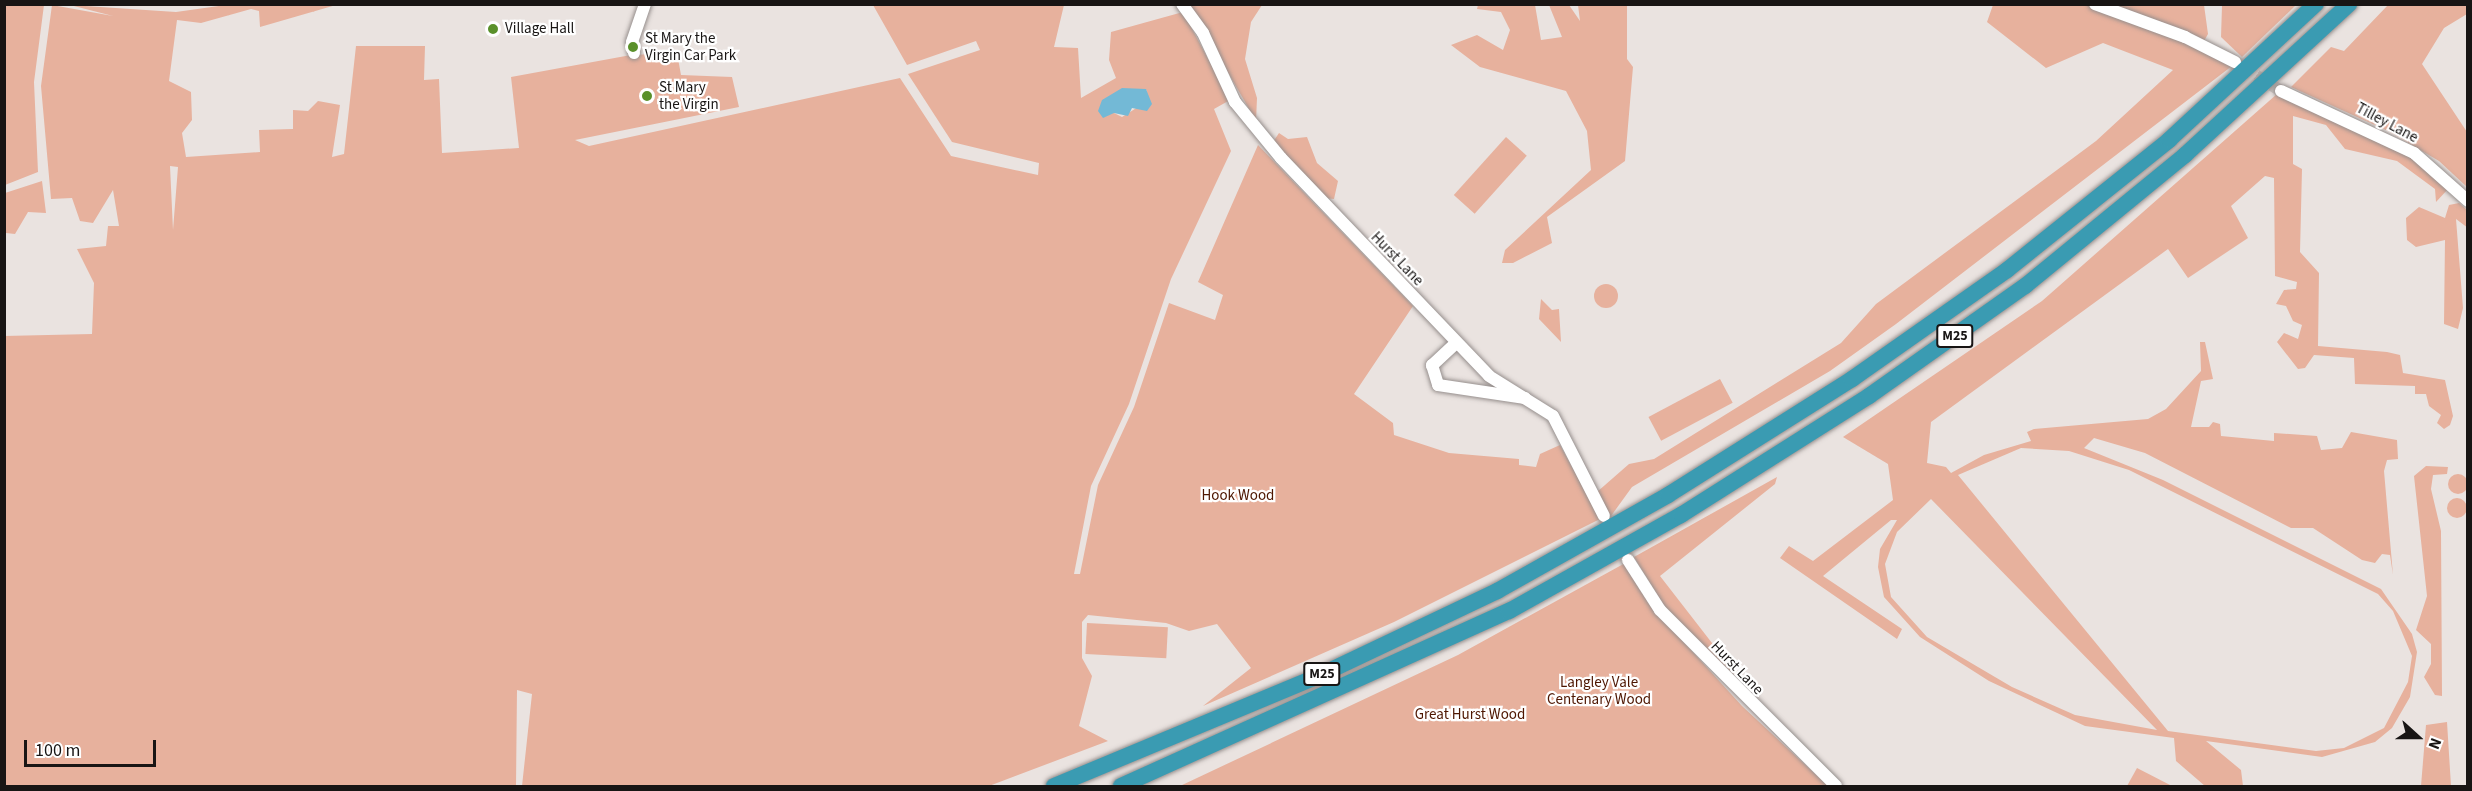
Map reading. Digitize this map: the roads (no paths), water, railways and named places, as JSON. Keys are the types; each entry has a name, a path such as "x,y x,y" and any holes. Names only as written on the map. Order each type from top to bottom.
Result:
{"highway":[{"name":"M25","path":"1054,786 1325,673 1497,591 1668,495 1852,379 2007,270 2169,140 2316,4"},
{"name":"M25","path":"1121,786 1509,611 1681,515 1859,403 2034,279 2185,155 2349,4"}],"street":[{"path":"634,53 632,42 645,4"},
{"name":"Hurst Lane","path":"1182,4 1203,33 1235,102 1281,158 1489,376 1553,416 1604,516"},
{"path":"2094,4 2186,37 2235,63"},
{"name":"Tilley Lane","path":"2281,91 2414,153 2468,201"},
{"path":"1456,343 1432,365 1438,385 1525,398"},
{"name":"Hurst Lane","path":"1628,560 1660,610 1836,786"}],"water":[{"path":"1122,88 1146,89 1152,104 1147,111 1132,108 1128,116 1114,113 1103,118 1098,111 1102,100"}],"tunnel":[{"path":"2241,66 2281,91"}],"place":[{"name":"Village Hall","path":"493,29"},
{"name":"St Mary the Virgin Car Park","path":"633,47"},
{"name":"St Mary the Virgin","path":"647,96"}],"park label":[{"name":"Hook Wood","path":"1238,496"},
{"name":"Langley Vale Centenary Wood","path":"1599,690"},
{"name":"Great Hurst Wood","path":"1470,715"}]}
